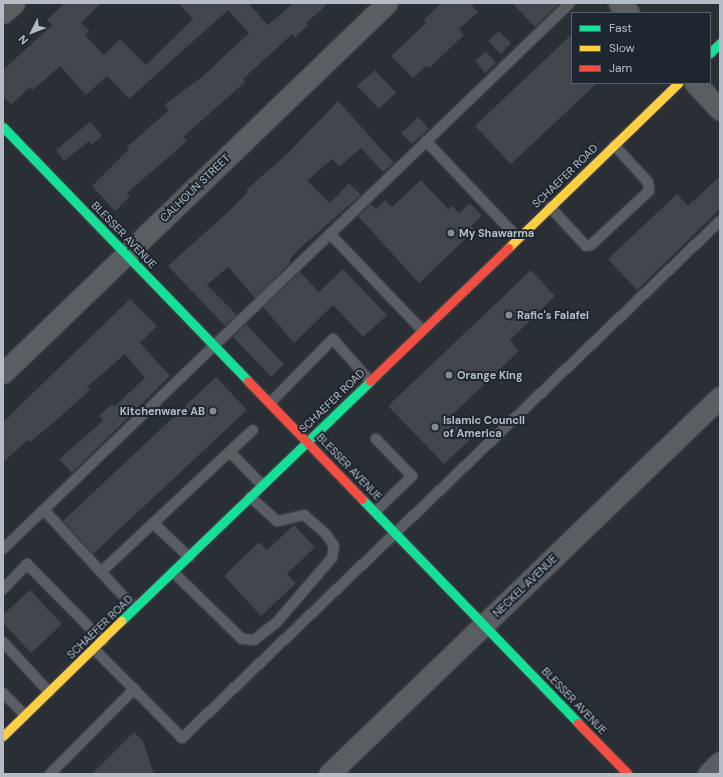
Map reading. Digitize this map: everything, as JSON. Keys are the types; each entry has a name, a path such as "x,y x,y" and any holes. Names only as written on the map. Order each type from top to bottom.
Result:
{"main road":[{"path":"711,52 720,43"},
{"name":"SCHAEFER ROAD","path":"3,736 677,84"},
{"name":"BLESSER AVENUE","path":"3,127 308,441 628,774"}],"street":[{"path":"3,14 14,3"},
{"name":"CALHOUN STREET","path":"3,373 387,3"},
{"path":"619,3 628,12"},
{"path":"696,84 720,110"},
{"name":"NECKEL AVENUE","path":"329,774 720,397"},
{"path":"708,774 720,762"}],"lane":[{"path":"3,549 570,3"},
{"path":"426,141 518,238"},
{"path":"550,207 586,246 591,244 649,191 648,182 614,145"},
{"path":"94,649 182,738 720,221"},
{"path":"330,234 422,330"},
{"path":"270,403 333,339 370,381"},
{"path":"101,572 253,430"},
{"path":"376,439 412,476 376,512"},
{"path":"230,452 262,485"},
{"path":"173,572 242,640 254,640 276,623 332,558 334,546 326,534 304,516 277,521 250,497"},
{"path":"44,510 136,609"},
{"path":"154,523 189,557"},
{"path":"3,588 27,564 102,641"},
{"path":"3,642 49,692"},
{"path":"50,774 134,689"},
{"path":"3,693 25,715"}],"building":[{"path":"65,3 101,3 81,23 89,31 85,35 104,55 120,39 146,65 193,19 178,3 248,3 268,25 293,3 329,3 306,23 308,25 295,37 292,34 243,79 245,82 183,137 187,141 127,193 130,196 115,211 92,186 129,149 127,147 169,110 164,105 203,76 249,33 228,10 129,99 107,76 86,95 60,66 33,90 30,87 11,105 3,96 3,70 52,25 47,20"},
{"path":"441,3 470,3 478,12 459,29 464,35 429,68 426,66 413,78 391,56 426,23 424,20"},
{"path":"512,3 560,3 535,27"},
{"path":"499,31 511,43 501,54 488,41"},
{"path":"571,35 571,84 596,84 511,164 475,126"},
{"path":"486,51 496,63 485,73 475,61"},
{"path":"375,70 396,93 379,109 357,86"},
{"path":"338,101 394,163 383,172 361,148 339,167 332,159 307,181 330,203 349,183 361,195 299,249 289,260 291,262 255,298 228,267 207,285 237,315 225,326 168,266 229,211 248,192 246,190 288,153"},
{"path":"418,117 429,129 412,144 401,133"},
{"path":"90,122 102,136 92,145 89,141 64,161 56,150"},
{"path":"720,176 720,209 637,290 608,259 677,194 688,206"},
{"path":"421,180 448,209 452,206 459,213 470,203 482,216 471,226 475,230 419,283 358,216 371,204 376,209 385,200 392,207"},
{"path":"343,269 387,315 363,337 333,305 294,343 263,307 300,272 319,292"},
{"path":"531,270 555,296 510,340 519,351 451,416 472,438 444,464 388,406"},
{"path":"130,299 157,326 140,343 170,376 72,473 59,459 103,421 99,416 112,404 114,407 145,378 125,354 87,387 90,390 53,423 30,442 28,440 3,462 3,422"},
{"path":"246,324 284,364 271,377 233,337"},
{"path":"216,377 247,410 93,554 63,521"},
{"path":"294,525 315,547 287,574 296,583 261,616 224,576 259,542 267,550"},
{"path":"30,590 62,624 31,653 3,623 3,615"},
{"path":"134,732 143,741 154,774 92,774"}],"traffic: fast":[{"path":"711,52 720,43"},
{"path":"3,127 248,381"},
{"path":"121,621 370,381"},
{"path":"362,499 578,723"}],"traffic: slow":[{"path":"508,248 677,84"},
{"path":"3,736 121,621"}],"traffic: jam":[{"path":"370,381 508,248"},
{"path":"248,381 362,499"},
{"path":"578,723 628,774"}],"place":[{"name":"My Shawarma","path":"451,233"},
{"name":"Rafic's Falafel","path":"509,315"},
{"name":"Orange King","path":"449,375"},
{"name":"Kitchenware AB","path":"213,411"},
{"name":"Islamic Council of America","path":"435,427"}]}
